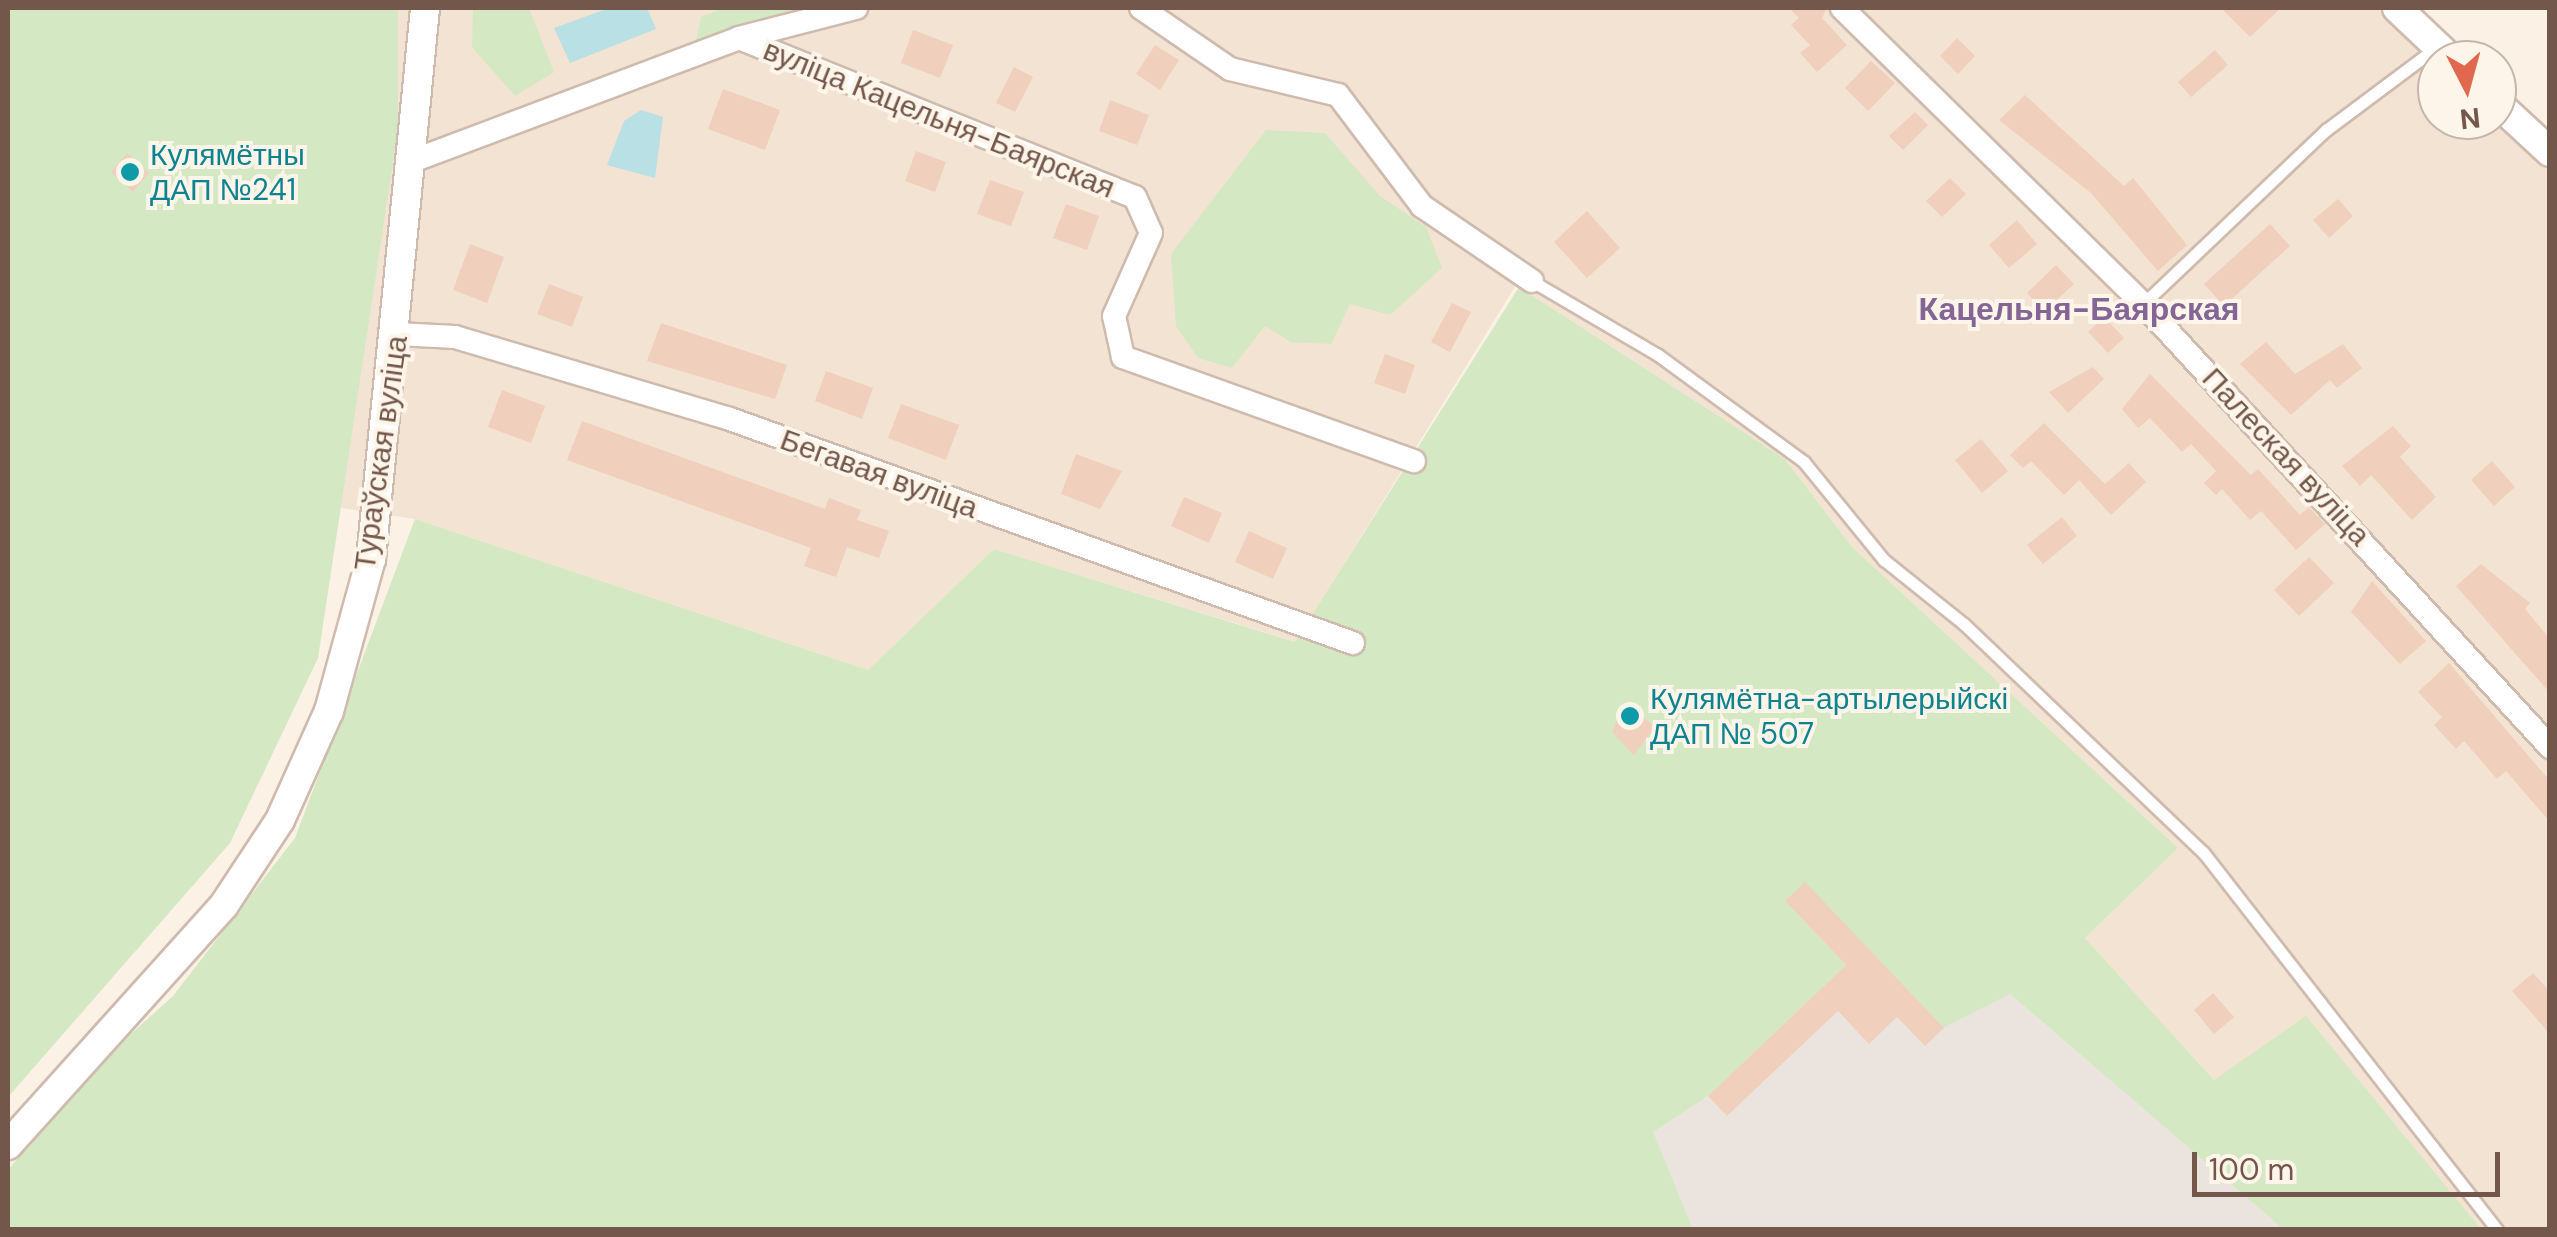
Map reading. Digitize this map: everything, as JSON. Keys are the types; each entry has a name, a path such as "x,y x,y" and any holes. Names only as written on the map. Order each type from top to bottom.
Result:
{"street":[{"name":"Тураўская вуліца","path":"8,1145 166,974 280,820 329,711 371,559 398,334 425,8"},
{"path":"415,160 738,38 856,8"},
{"path":"1141,8 1230,69 1338,95 1422,206 1532,281"},
{"name":"Палеская вуліца","path":"1842,8 2143,304 2550,747"},
{"path":"2397,8 2430,40"},
{"name":"вуліца Кацельня-Баярская","path":"738,38 1135,198 1152,234 1114,316 1123,357 1414,461"},
{"path":"2517,121 2550,152"},
{"name":"Бегавая вуліца","path":"398,334 455,337 730,419 1353,642"}],"lane":[{"path":"2143,304 2326,130 2417,71"},
{"path":"1532,281 1658,354 1804,462 1884,560 1964,624 2203,852 2496,1230"}],"shaded area":[{"name":"Кацельня-Баярская","path":"398,8 2389,8 2419,40 2417,140 2517,140 2517,133 2549,155 2549,1229 2481,1229 2214,1080 2085,938 2178,848 1852,547 1785,459 1516,285 1296,642 994,549 868,670 415,519 335,507 398,129"},
{"path":"1805,882 2010,994 2283,1229 1693,1229 1652,1132 1708,1096 1846,965 1785,901"}],"green space":[{"path":"8,8 398,8 398,129 318,658 230,843 8,1097"},
{"path":"473,8 529,8 554,72 515,96 472,47"},
{"path":"724,8 805,8 695,46 701,17"},
{"path":"1266,130 1325,133 1380,196 1426,227 1442,268 1390,315 1350,304 1331,344 1291,342 1265,326 1232,368 1198,358 1176,326 1171,254"},
{"path":"1519,287 1785,459 1852,547 2178,848 2085,938 2214,1080 2306,1016 2481,1229 2283,1229 2010,994 1943,1028 1805,883 1785,901 1846,965 1708,1096 1653,1132 1693,1229 8,1229 8,1170 103,1059 173,996 295,838 415,519 868,670 994,549 1295,642"}],"water":[{"path":"609,8 647,8 656,29 570,63 554,28"},
{"path":"641,110 663,117 655,178 607,165 624,121"}],"building":[{"path":"1789,8 1827,8 1822,18 1847,45 1817,72 1800,53 1810,45 1791,25 1799,18"},
{"path":"2221,8 2281,8 2250,37"},
{"path":"913,30 953,45 940,78 901,63"},
{"path":"1957,38 1975,56 1958,74 1940,56"},
{"path":"1155,45 1179,60 1160,90 1136,74"},
{"path":"2215,50 2228,65 2191,97 2178,82"},
{"path":"1871,61 1895,83 1868,111 1845,88"},
{"path":"1014,67 1033,77 1015,112 996,103"},
{"path":"723,89 780,110 765,150 708,129"},
{"path":"2025,95 2124,186 2133,178 2187,245 2158,271 2091,193 1999,120"},
{"path":"1110,100 1149,115 1137,145 1099,131"},
{"path":"1915,112 1928,125 1903,150 1889,136"},
{"path":"916,151 946,162 935,192 905,181"},
{"name":"Кулямётны ДАП №241","path":"127,153 149,173 133,192 111,172"},
{"path":"1950,178 1966,194 1942,217 1926,201"},
{"path":"990,180 1024,192 1011,226 977,214"},
{"path":"2338,199 2353,216 2329,238 2313,220"},
{"path":"1066,204 1099,216 1087,250 1053,238"},
{"path":"1587,211 1620,248 1587,278 1554,242"},
{"path":"2017,220 2037,244 2009,268 1989,245"},
{"path":"2270,224 2290,246 2224,306 2204,284"},
{"path":"470,244 504,257 487,303 453,290"},
{"path":"2056,265 2074,284 2044,312 2027,293"},
{"path":"549,284 583,297 572,327 537,314"},
{"path":"1452,303 1471,312 1450,352 1431,342"},
{"path":"2104,317 2124,338 2108,353 2088,332"},
{"path":"661,323 787,365 775,399 647,361"},
{"path":"2266,342 2295,374 2343,344 2362,368 2337,388 2330,380 2291,415 2240,364"},
{"path":"1385,354 1415,365 1405,394 1374,383"},
{"path":"2093,367 2104,379 2068,413 2049,392"},
{"path":"826,371 873,388 862,419 815,401"},
{"path":"2150,374 2251,475 2258,469 2300,515 2309,507 2325,524 2296,550 2261,511 2250,520 2222,489 2216,495 2204,483 2216,471 2191,444 2182,452 2150,418 2138,428 2122,409"},
{"path":"502,390 545,406 531,443 488,427"},
{"path":"901,404 959,425 946,460 888,438"},
{"path":"582,421 825,509 829,498 861,510 857,520 889,531 879,558 847,547 836,577 804,566 811,548 567,460"},
{"path":"2044,423 2105,484 2129,463 2146,482 2111,515 2079,480 2064,495 2031,461 2023,468 2010,455"},
{"path":"2393,426 2411,446 2400,457 2436,497 2412,520 2371,475 2360,486 2342,466"},
{"path":"1981,439 2008,471 1982,493 1955,460"},
{"path":"1076,454 1122,471 1100,509 1061,494"},
{"path":"2492,461 2515,487 2494,506 2471,480"},
{"path":"1184,497 1222,513 1209,543 1171,526"},
{"path":"2062,517 2077,536 2043,564 2027,545"},
{"path":"1249,531 1287,548 1273,579 1235,562"},
{"path":"2309,557 2334,583 2299,616 2274,590"},
{"path":"2481,564 2530,603 2525,609 2550,639 2550,693 2456,586"},
{"path":"2372,581 2426,641 2400,664 2351,612"},
{"path":"2449,663 2550,781 2550,822 2506,771 2497,779 2464,741 2456,749 2434,725 2442,717 2418,692"},
{"name":"Кулямётна-артылерыйскі ДАП № 507","path":"1625,701 1655,727 1634,755 1612,732"},
{"path":"1805,882 1944,1028 1925,1046 1897,1017 1869,1044 1838,1011 1727,1116 1708,1096 1846,965 1785,901"},
{"path":"2533,973 2550,992 2550,1034 2512,991"},
{"path":"2213,993 2234,1017 2214,1034 2194,1010"}],"place":[{"name":"Кулямётны ДАП №241","path":"130,172"},
{"name":"Кулямётна-артылерыйскі ДАП № 507","path":"1630,716"}],"district":[{"name":"Кацельня-Баярская","path":"2079,309"}]}
